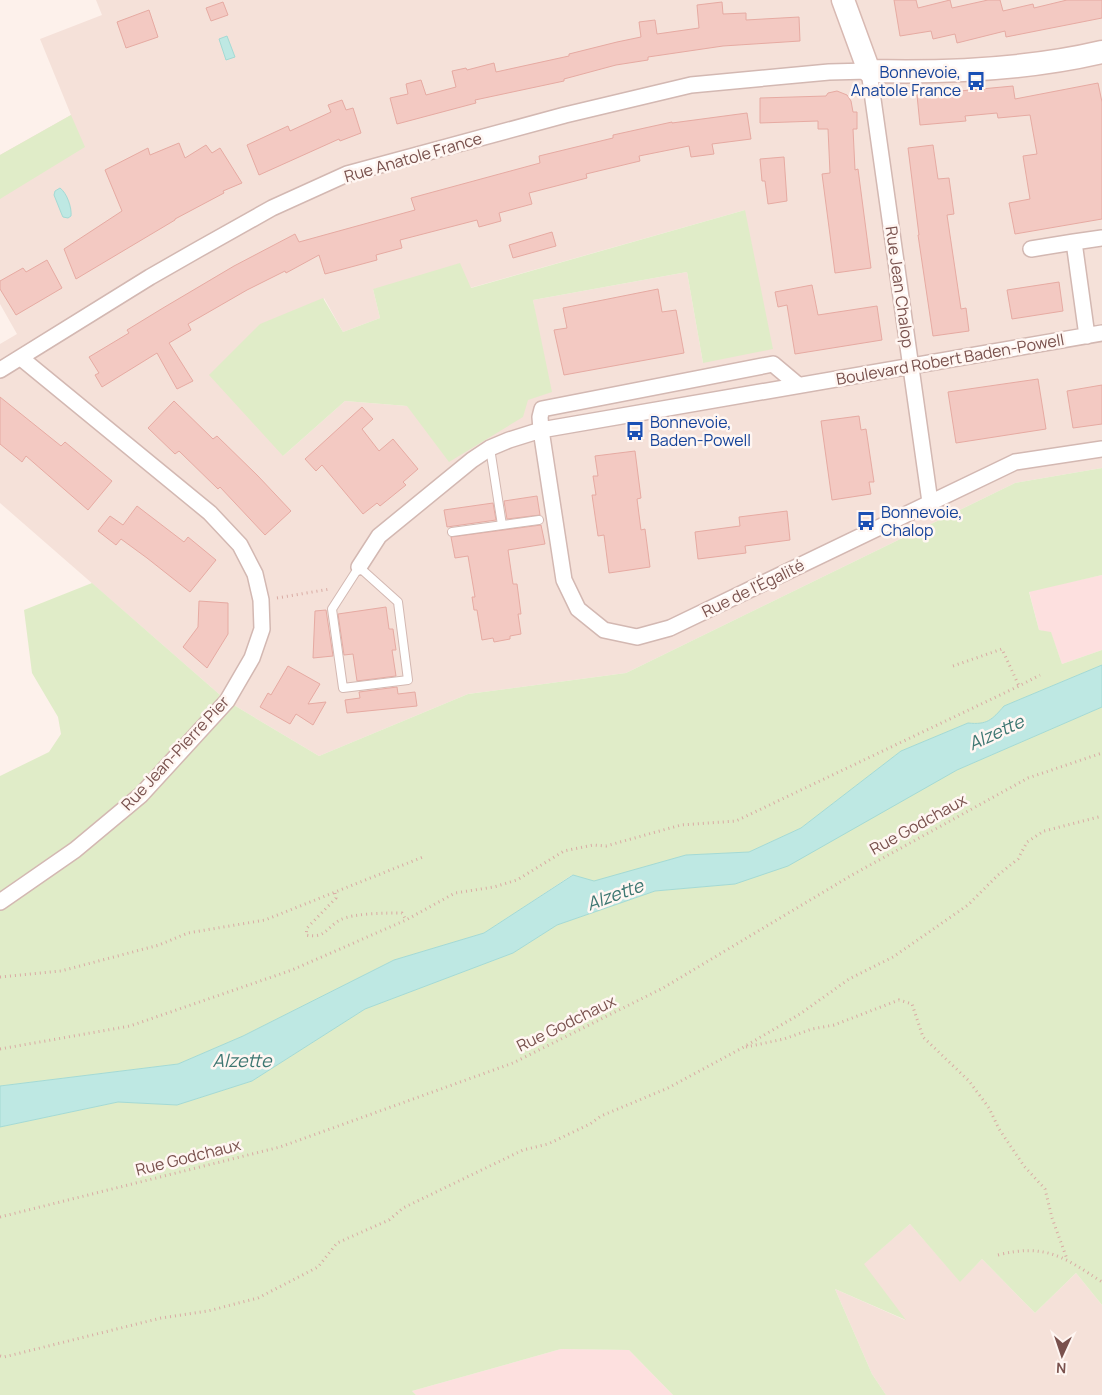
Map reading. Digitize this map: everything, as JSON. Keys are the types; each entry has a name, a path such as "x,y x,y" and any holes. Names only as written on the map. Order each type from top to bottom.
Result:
{"main road":[{"path":"843,0 869,71 906,72 1001,68 1071,59 1102,52"}],"street":[{"name":"Rue Anatole France","path":"0,370 150,277 215,240 272,208 347,174 565,115 691,85 829,72 869,71"},
{"name":"Rue Jean Chalop","path":"869,71 930,502"},
{"path":"1031,249 1102,238"},
{"path":"1074,242 1095,335"},
{"name":"Boulevard Robert Baden-Powell","path":"359,567 379,536 472,460 490,448 509,440 541,430 1095,335"},
{"name":"Rue Jean-Pierre Pier","path":"0,902 75,850 140,794 227,701 252,658 262,629 261,600 255,574 240,545 210,513 21,358"},
{"path":"541,430 540,417 542,409 773,364 798,385"},
{"name":"Rue de l'Égalité","path":"541,430 564,580 578,610 604,630 637,637 670,628 1015,462 1102,449"}],"lane":[{"path":"490,448 502,525"},
{"path":"452,532 539,520"},
{"path":"359,567 398,602 408,680 344,688 332,609 346,587 359,567"}],"path":[{"path":"261,600 346,587"},
{"path":"953,666 1002,650 1019,686"},
{"path":"0,1049 130,1026 292,970 406,920 455,893 517,880 564,851 593,845 606,846 681,825 736,821 1040,675"},
{"name":"Rue Godchaux","path":"0,1217 280,1148 514,1063 663,988 852,875 1028,778 1102,753"},
{"path":"1,1357 161,1318 208,1311 258,1298 318,1267 337,1243 389,1220 403,1208 523,1150 548,1144 590,1124 601,1116 668,1088 742,1048 800,1014 849,980 893,958 968,905 998,875 1018,859 1028,842 1044,831 1102,816"},
{"path":"0,977 61,971 159,945 188,933 265,920 423,857"},
{"path":"335,892 336,898 307,928 306,936 323,935 341,920 376,913 402,913 406,920"},
{"path":"742,1048 834,1025 899,1000 912,1004 923,1037 970,1082 989,1108 999,1129 1024,1166 1045,1189 1052,1218 1067,1260"},
{"path":"998,1255 1017,1250 1043,1251 1067,1260 1102,1282"}],"shaded area":[{"path":"96,0 1102,0 1102,468 1015,483 626,673 468,694 319,756 227,701 0,503 0,344 17,334 0,304 0,155 71,115 40,39 102,15","holes":["745,210 703,363 687,272 533,300 540,342 407,406 345,401 283,456 324,298 343,332 380,318 373,289 470,288"]},
{"path":"1102,575 1102,650 1062,664 1051,633 1039,630 1029,591"},
{"path":"910,1224 960,1281 982,1259 1035,1313 1076,1273 1102,1305 1102,1395 886,1395 872,1374 835,1289 905,1320 863,1264"},
{"path":"561,1349 629,1350 673,1395 416,1395 412,1391"}],"green space":[{"path":"71,115 85,147 0,199 0,155"},
{"path":"745,210 773,349 703,363 687,272 533,300 552,392 528,400 523,417 449,462 407,406 345,401 283,456 209,375 260,324 323,298 343,332 380,318 373,289 460,263 471,288"},
{"path":"1102,468 1102,575 1029,592 1039,630 1051,632 1062,664 1102,650 1102,665 1004,706 996,715 985,722 968,723 901,751 801,828 749,852 686,855 594,882 572,875 484,933 394,960 243,1036 178,1064 0,1086 0,776 49,752 61,734 58,717 32,673 24,610 92,583 227,701 319,756 468,694 626,673 1015,483"},
{"path":"1102,707 1102,1305 1076,1273 1035,1313 982,1259 960,1282 910,1224 864,1264 906,1320 835,1289 872,1374 886,1395 673,1395 629,1350 561,1349 412,1391 416,1395 0,1395 0,1127 118,1102 177,1105 252,1081 365,1009 513,953 557,925 655,891 735,884 957,770"}],"water":[{"path":"227,36 235,57 226,60 219,39"},
{"path":"60,188 65,193 70,205 71,216 68,218 63,217 54,195 55,191"},
{"name":"Alzette","path":"1102,665 1102,707 957,770 788,866 735,884 655,891 557,925 513,953 365,1009 252,1081 177,1105 118,1102 0,1127 0,1086 178,1064 243,1036 394,960 484,933 573,875 594,881 686,855 749,852 801,828 901,751 968,723 985,722 996,715 1004,706"}],"building":[{"path":"894,0 916,0 918,8 950,0 952,8 988,0 1000,0 1003,11 1033,4 1034,8 1067,0 1102,0 1102,18 1006,37 1005,31 957,43 955,34 933,39 931,31 900,36"},
{"path":"223,2 228,15 211,21 206,8"},
{"path":"722,2 723,14 746,13 746,20 799,17 800,41 723,46 648,57 648,60 616,65 564,79 564,81 475,100 476,103 397,124 390,98 408,94 406,84 421,80 426,95 456,87 452,71 466,68 467,70 494,63 496,72 569,56 569,54 641,37 639,22 655,20 657,34 699,28 697,5"},
{"path":"149,10 158,37 126,48 117,22"},
{"path":"1098,83 1102,102 1102,219 1015,234 1009,203 1030,199 1023,156 1037,154 1030,115 998,118 997,113 965,116 966,121 920,125 917,95 1013,86 1015,99"},
{"path":"837,91 847,95 851,101 853,112 857,112 857,129 853,129 855,170 858,169 871,268 835,273 822,174 830,173 828,129 818,129 818,121 760,123 760,98 826,96 828,93"},
{"path":"342,100 346,110 353,108 361,133 340,141 339,139 259,175 247,145 288,126 290,131 331,112 328,105"},
{"path":"747,113 751,139 712,144 714,154 691,157 689,146 639,156 640,161 586,174 587,178 529,193 532,204 499,213 501,221 479,227 477,220 400,240 402,248 376,255 377,260 325,274 319,255 286,273 285,271 247,290 188,324 191,330 169,343 193,381 177,389 157,353 102,387 95,375 99,373 89,357 129,333 127,330 234,266 295,234 299,242 415,210 411,198 540,163 539,156 613,138 613,135 672,122"},
{"path":"179,143 185,158 206,145 212,153 220,148 242,183 223,191 224,193 175,219 76,279 64,249 122,211 105,170 148,148 150,155"},
{"path":"933,145 938,179 949,178 954,214 947,215 961,309 966,308 969,331 933,336 918,235 908,148"},
{"path":"784,157 787,201 768,204 765,181 762,181 760,159"},
{"path":"552,232 556,246 513,258 509,245"},
{"path":"47,260 62,288 16,315 0,289 0,281 23,268 26,272"},
{"path":"1059,282 1063,311 1012,319 1007,290"},
{"path":"812,285 818,315 877,306 882,340 795,354 787,305 778,307 775,292"},
{"path":"658,289 662,312 676,310 684,353 564,375 554,330 567,328 563,308"},
{"path":"1038,379 1046,429 956,443 948,392"},
{"path":"1102,385 1102,424 1073,428 1067,391"},
{"path":"0,397 61,446 65,442 112,481 88,510 26,456 22,462 0,444"},
{"path":"174,401 213,439 217,436 291,511 265,535 220,487 218,489 179,451 175,454 148,428"},
{"path":"362,407 373,419 362,429 379,451 393,439 418,469 403,482 406,485 380,506 377,503 363,514 322,465 316,471 305,459"},
{"path":"859,416 861,430 866,429 874,482 869,482 871,494 832,500 821,421"},
{"path":"635,451 641,498 637,499 641,530 645,529 650,567 609,573 604,535 598,536 592,495 596,495 593,476 598,476 595,456"},
{"path":"537,496 540,515 507,519 504,501"},
{"path":"493,503 496,520 447,527 444,510"},
{"path":"137,506 184,542 188,537 216,560 190,592 121,539 116,545 98,531 110,516 123,525"},
{"path":"787,511 790,540 745,546 746,553 698,559 695,532 740,526 739,517"},
{"path":"541,525 545,544 508,550 513,584 517,584 521,614 518,614 521,634 510,636 510,639 494,642 493,638 482,640 477,610 474,610 472,597 475,597 468,556 455,558 451,537"},
{"path":"199,601 228,603 228,634 207,668 183,647 198,627"},
{"path":"386,607 389,629 393,629 396,650 392,650 396,676 357,681 353,654 344,655 338,614"},
{"path":"326,610 333,656 313,658 315,611"},
{"path":"288,666 320,684 308,704 326,702 313,725 296,714 290,724 260,707 268,693 271,695"},
{"path":"397,687 398,694 415,692 417,706 347,713 345,700 360,698 359,692"}],"place":[{"name":"Bonnevoie, Anatole France","path":"976,81"},
{"name":"Bonnevoie, Baden-Powell","path":"635,431"},
{"name":"Bonnevoie, Chalop","path":"866,521"}]}
